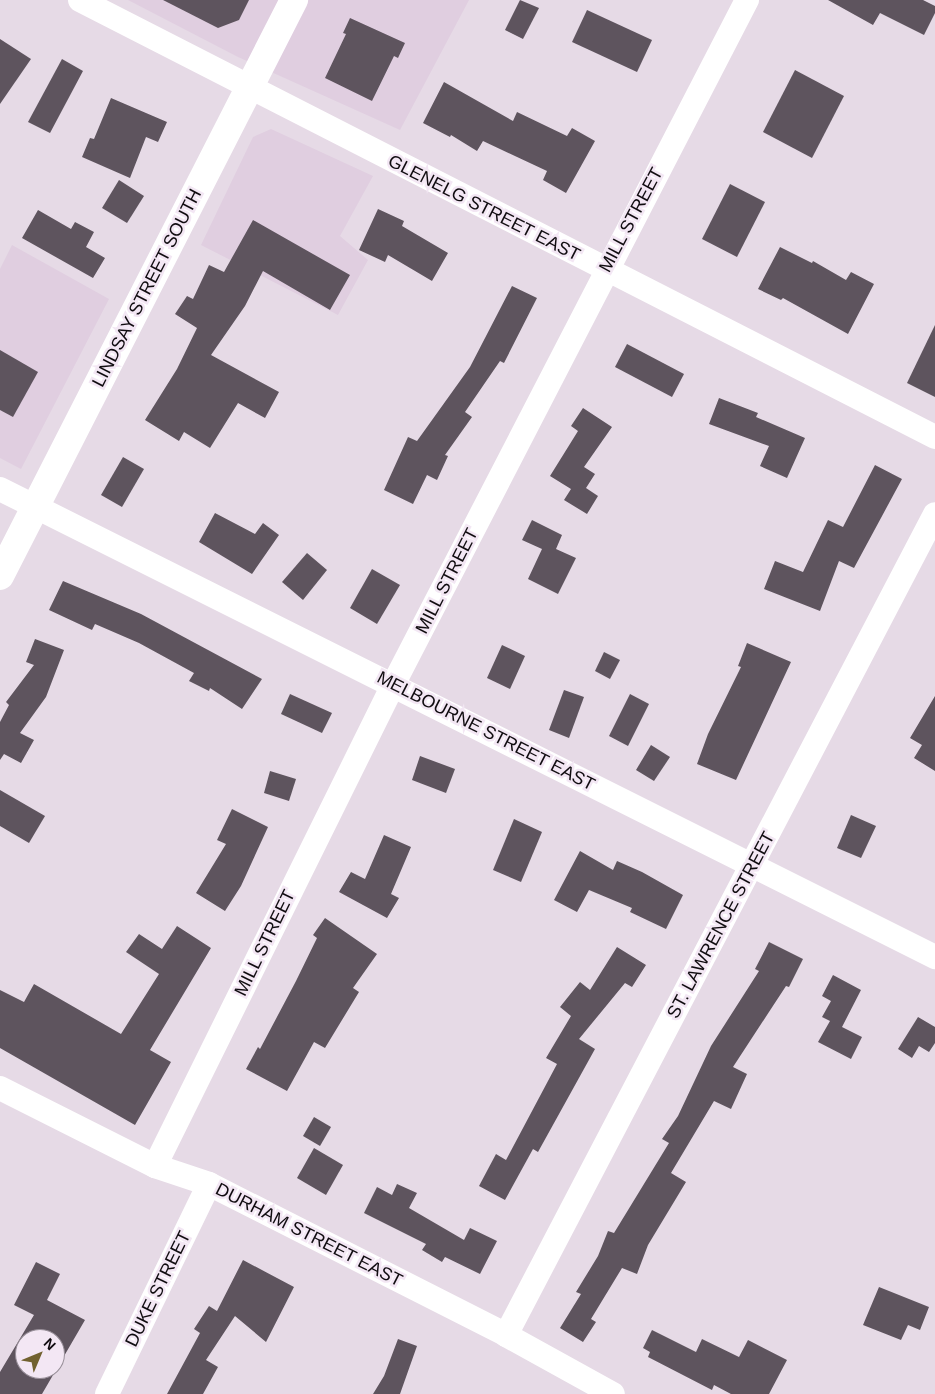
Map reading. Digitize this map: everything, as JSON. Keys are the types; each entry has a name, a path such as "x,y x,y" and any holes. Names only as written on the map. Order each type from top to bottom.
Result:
{"main road":[{"name":"LINDSAY STREET SOUTH","path":"0,576 294,0"}],"street":[{"name":"GLENELG STREET EAST","path":"80,0 250,85 359,146 935,437"},
{"name":"MILL STREET","path":"155,1166 394,684 605,270 747,0"},
{"name":"MELBOURNE STREET EAST","path":"0,489 394,684 935,957"},
{"name":"ST. LAWRENCE STREET","path":"506,1335 935,514"},
{"name":"DURHAM STREET EAST","path":"0,1088 155,1166 210,1184 506,1335 613,1394"},
{"name":"DUKE STREET","path":"107,1394 210,1184"}],"shaded area":[{"path":"128,0 469,0 400,130 238,57"},
{"path":"271,129 373,176 340,236 368,260 338,315 201,245 253,137"},
{"path":"12,245 109,299 21,469 0,458 0,269"}],"building":[{"path":"163,0 249,0 239,20 218,28"},
{"path":"520,0 539,8 523,39 505,30"},
{"path":"828,0 923,0 935,6 935,13 924,35 880,13 873,25"},
{"path":"587,10 652,40 637,72 572,42"},
{"path":"350,18 405,43 398,58 394,56 372,101 325,78 346,34 343,33"},
{"path":"0,39 31,59 0,104"},
{"path":"62,59 83,71 50,133 28,122"},
{"path":"795,70 844,96 812,158 763,132"},
{"path":"444,82 513,121 517,112 567,136 572,128 595,141 566,193 543,180 547,171 483,141 477,151 451,135 450,137 423,123"},
{"path":"111,98 167,122 158,142 146,137 130,178 82,157 90,138 94,139"},
{"path":"119,180 144,196 127,223 102,208"},
{"path":"730,184 765,202 737,257 702,239"},
{"path":"378,209 404,221 402,226 448,253 432,281 388,255 385,262 359,250"},
{"path":"38,210 71,229 75,222 94,232 86,247 105,258 93,278 22,238"},
{"path":"253,220 350,275 330,310 263,271 245,306 211,355 279,392 265,418 238,403 210,448 184,432 179,441 145,420 177,369 197,328 175,314 187,296 193,299 209,265 224,272"},
{"path":"780,247 812,263 813,261 846,280 851,272 874,284 848,334 783,298 781,300 758,289"},
{"path":"512,286 537,298 504,363 500,361 465,412 472,417 445,455 448,456 437,480 427,475 413,504 384,490 408,437 417,441 470,367"},
{"path":"935,325 935,397 907,383"},
{"path":"627,344 684,374 672,397 615,367"},
{"path":"0,350 38,372 13,417 0,410"},
{"path":"719,398 758,413 756,417 805,438 787,478 760,466 769,446 709,424"},
{"path":"583,408 612,427 584,467 595,474 586,488 598,496 587,514 564,500 571,489 550,476 578,431 571,426"},
{"path":"123,457 144,469 122,507 101,495"},
{"path":"875,465 902,479 854,568 839,561 820,611 764,589 775,561 803,572 828,520 843,527"},
{"path":"215,513 255,534 263,523 279,535 252,574 199,542"},
{"path":"532,520 562,535 556,549 576,558 558,594 528,579 542,549 522,540"},
{"path":"307,553 327,570 303,600 282,582"},
{"path":"372,569 400,585 377,624 350,608"},
{"path":"63,581 141,614 262,679 242,709 210,688 209,691 189,681 194,673 139,643 95,624 92,630 49,610"},
{"path":"35,639 64,650 46,697 20,733 34,740 21,763 4,754 0,760 0,722 9,705 6,702 34,665 26,662"},
{"path":"747,643 791,662 736,780 697,764 708,734 741,667 738,666"},
{"path":"502,645 525,656 510,689 487,678"},
{"path":"604,652 620,660 610,679 595,671"},
{"path":"564,690 584,697 569,738 549,730"},
{"path":"290,694 332,713 322,733 281,714"},
{"path":"630,694 649,704 628,746 609,736"},
{"path":"935,696 935,771 914,758 922,745 910,738"},
{"path":"651,745 670,757 654,781 636,770"},
{"path":"420,756 455,769 446,793 412,780"},
{"path":"270,771 296,779 289,801 264,793"},
{"path":"0,790 45,816 29,843 0,826"},
{"path":"232,809 268,827 241,886 225,911 196,893 226,844 217,840"},
{"path":"851,815 876,826 861,858 837,848"},
{"path":"514,819 542,832 521,882 493,870"},
{"path":"384,835 411,847 391,894 399,898 387,918 339,892 351,872 365,879"},
{"path":"580,851 613,870 617,861 642,872 683,895 666,929 630,912 632,908 589,890 577,912 554,900"},
{"path":"325,918 377,954 353,988 359,992 325,1048 314,1042 287,1091 246,1069 258,1047 260,1049 296,981 317,938 313,935"},
{"path":"177,926 211,948 150,1050 171,1062 135,1125 0,1048 0,990 24,1002 34,984 121,1034 159,974 126,952 139,934 162,949"},
{"path":"769,942 803,959 789,987 786,986 733,1067 747,1074 731,1109 714,1101 671,1173 686,1182 648,1245 637,1274 622,1268 591,1319 596,1322 583,1342 560,1328 581,1294 576,1292 598,1256 608,1231 614,1233 669,1143 662,1139 678,1116 711,1046 759,971 755,969"},
{"path":"617,947 646,965 632,987 625,983 579,1039 595,1049 538,1152 533,1149 505,1200 479,1186 496,1154 506,1160 557,1064 546,1058 571,1016 560,1007 580,982 590,990"},
{"path":"833,975 861,990 842,1027 862,1037 851,1059 818,1042 830,1021 822,1017 831,1001 822,996"},
{"path":"918,1017 935,1027 935,1043 929,1052 919,1046 912,1058 898,1049"},
{"path":"314,1117 331,1127 320,1146 303,1136"},
{"path":"314,1148 343,1165 326,1195 297,1178"},
{"path":"397,1184 417,1193 409,1208 464,1240 470,1228 497,1241 480,1274 445,1257 442,1262 422,1250 426,1244 364,1213 377,1187 392,1195"},
{"path":"243,1260 294,1287 266,1342 235,1316 206,1360 218,1367 203,1394 167,1394 200,1333 194,1329 209,1306 217,1311"},
{"path":"36,1262 60,1274 47,1300 85,1320 65,1354 65,1329 26,1329 34,1315 14,1305"},
{"path":"879,1287 929,1307 920,1330 908,1325 901,1340 863,1325"},
{"path":"652,1330 696,1352 702,1339 739,1357 748,1340 787,1360 769,1394 731,1394 714,1385 712,1390 648,1357 650,1352 643,1348"},
{"path":"398,1339 417,1346 400,1394 373,1394 384,1376"},
{"path":"15,1347 15,1379 51,1379 42,1394 0,1394 0,1372"}]}
